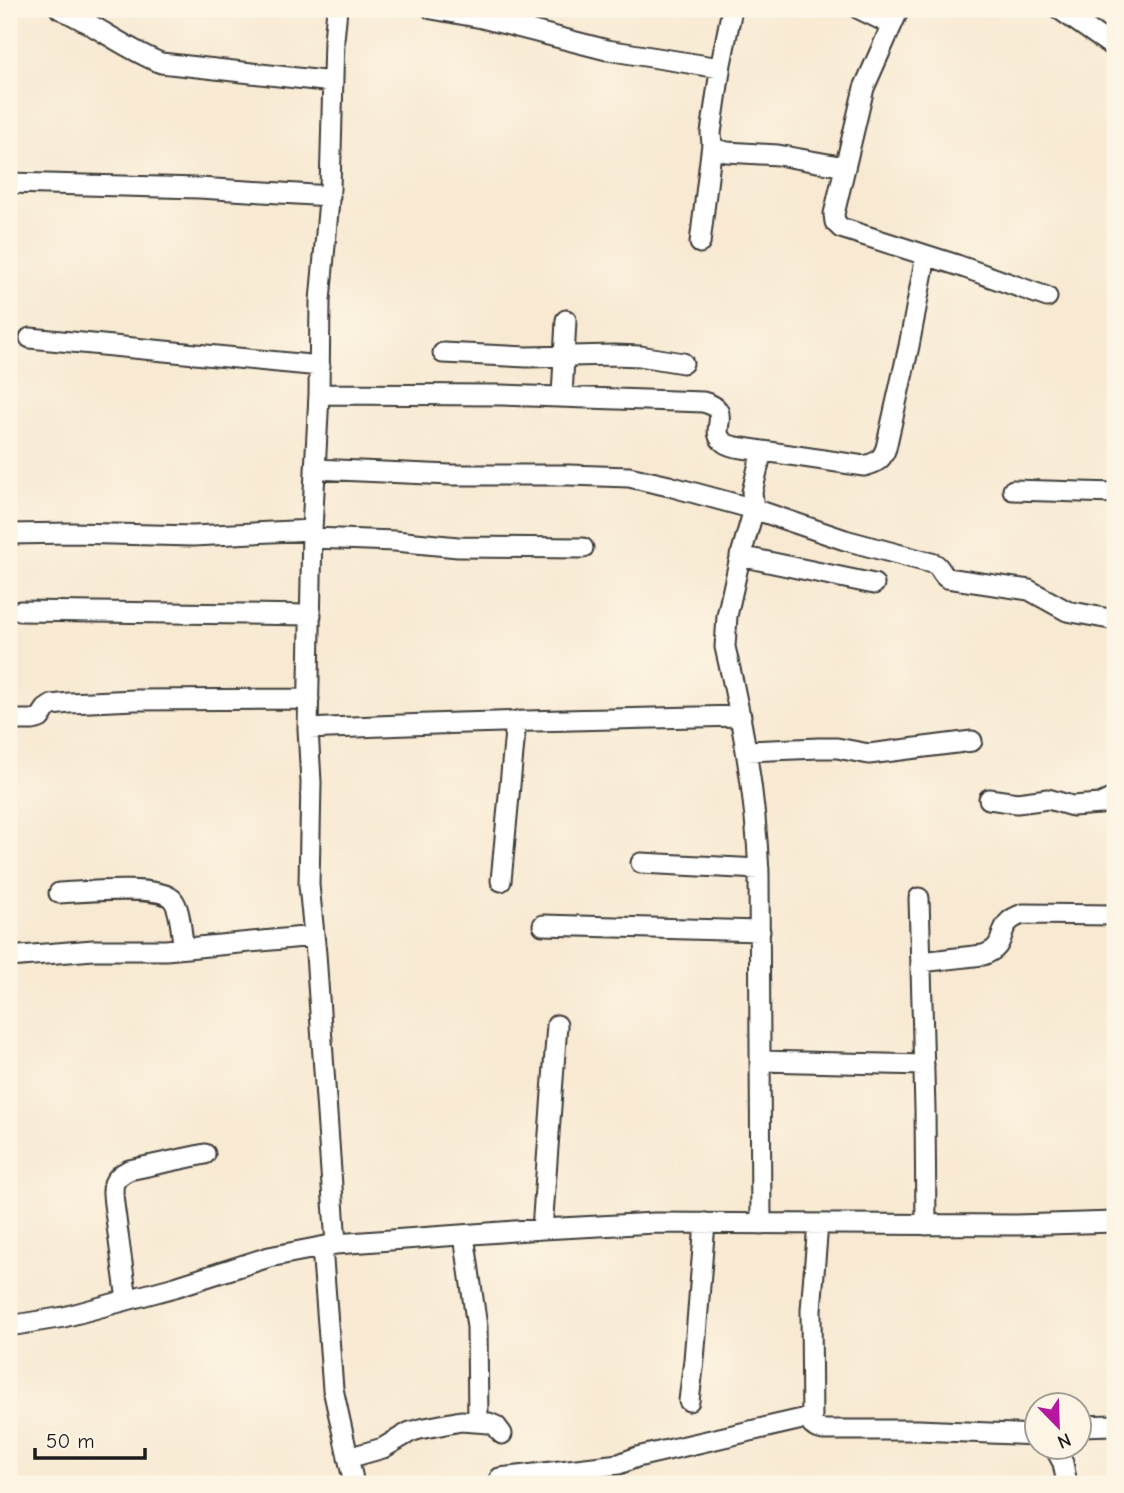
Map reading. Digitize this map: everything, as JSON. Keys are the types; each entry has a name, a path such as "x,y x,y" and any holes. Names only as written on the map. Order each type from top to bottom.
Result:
{"street":[{"path":"60,9 82,18 145,56 161,62 333,82"},
{"path":"337,9 330,196 320,301 320,366 312,534 308,729 311,782 309,885 314,936 329,1245 333,1389 354,1484"},
{"path":"432,9 482,18 607,50 720,68"},
{"path":"700,243 711,133 732,9"},
{"path":"859,9 896,17 864,88 834,214 835,222 841,228 1046,297"},
{"path":"1059,9 1115,48"},
{"path":"712,144 716,149 727,152 778,155 845,167"},
{"path":"9,183 199,188 330,196"},
{"path":"319,394 562,396 703,402 713,404 719,410 719,437 725,444 864,466 883,457 909,346 926,255"},
{"path":"562,396 566,320"},
{"path":"30,338 320,366"},
{"path":"443,353 527,357 640,356 682,363"},
{"path":"761,1224 759,869 747,751 724,635 740,555 754,509 752,492 762,451"},
{"path":"315,469 451,475 611,475 646,480 754,509 845,540 935,564 947,578 1029,590 1067,611 1115,620"},
{"path":"1013,490 1115,493"},
{"path":"9,534 312,534 458,548 583,548"},
{"path":"740,555 874,584"},
{"path":"20,611 310,615"},
{"path":"9,720 33,720 40,718 52,705 69,703 309,699"},
{"path":"308,729 475,721 741,716"},
{"path":"502,881 516,721"},
{"path":"747,751 837,748 869,754 972,741"},
{"path":"989,799 1017,803 1048,799 1073,806 1100,804 1115,797"},
{"path":"641,863 759,869"},
{"path":"59,893 144,890 170,896 177,908 184,948"},
{"path":"919,898 926,1225"},
{"path":"920,962 992,952 1000,942 1005,925 1015,916 1023,914 1115,915"},
{"path":"543,925 760,931"},
{"path":"9,957 93,950 184,948 314,936"},
{"path":"542,1229 557,1025"},
{"path":"761,1061 924,1065"},
{"path":"127,1300 112,1189 114,1181 129,1170 205,1154"},
{"path":"9,1326 64,1317 175,1287 269,1257 329,1245 656,1223 1016,1225 1115,1222"},
{"path":"689,1401 705,1223"},
{"path":"818,1224 811,1310 811,1425 823,1430 919,1430 1023,1434"},
{"path":"464,1235 477,1327 478,1421"},
{"path":"500,1478 619,1464 637,1457 811,1418"},
{"path":"348,1458 383,1448 410,1432 461,1421 489,1423 496,1426 502,1434"},
{"path":"1092,1426 1115,1425"},
{"path":"1062,1462 1066,1484"},
{"path":"619,1464 621,1484"}]}
